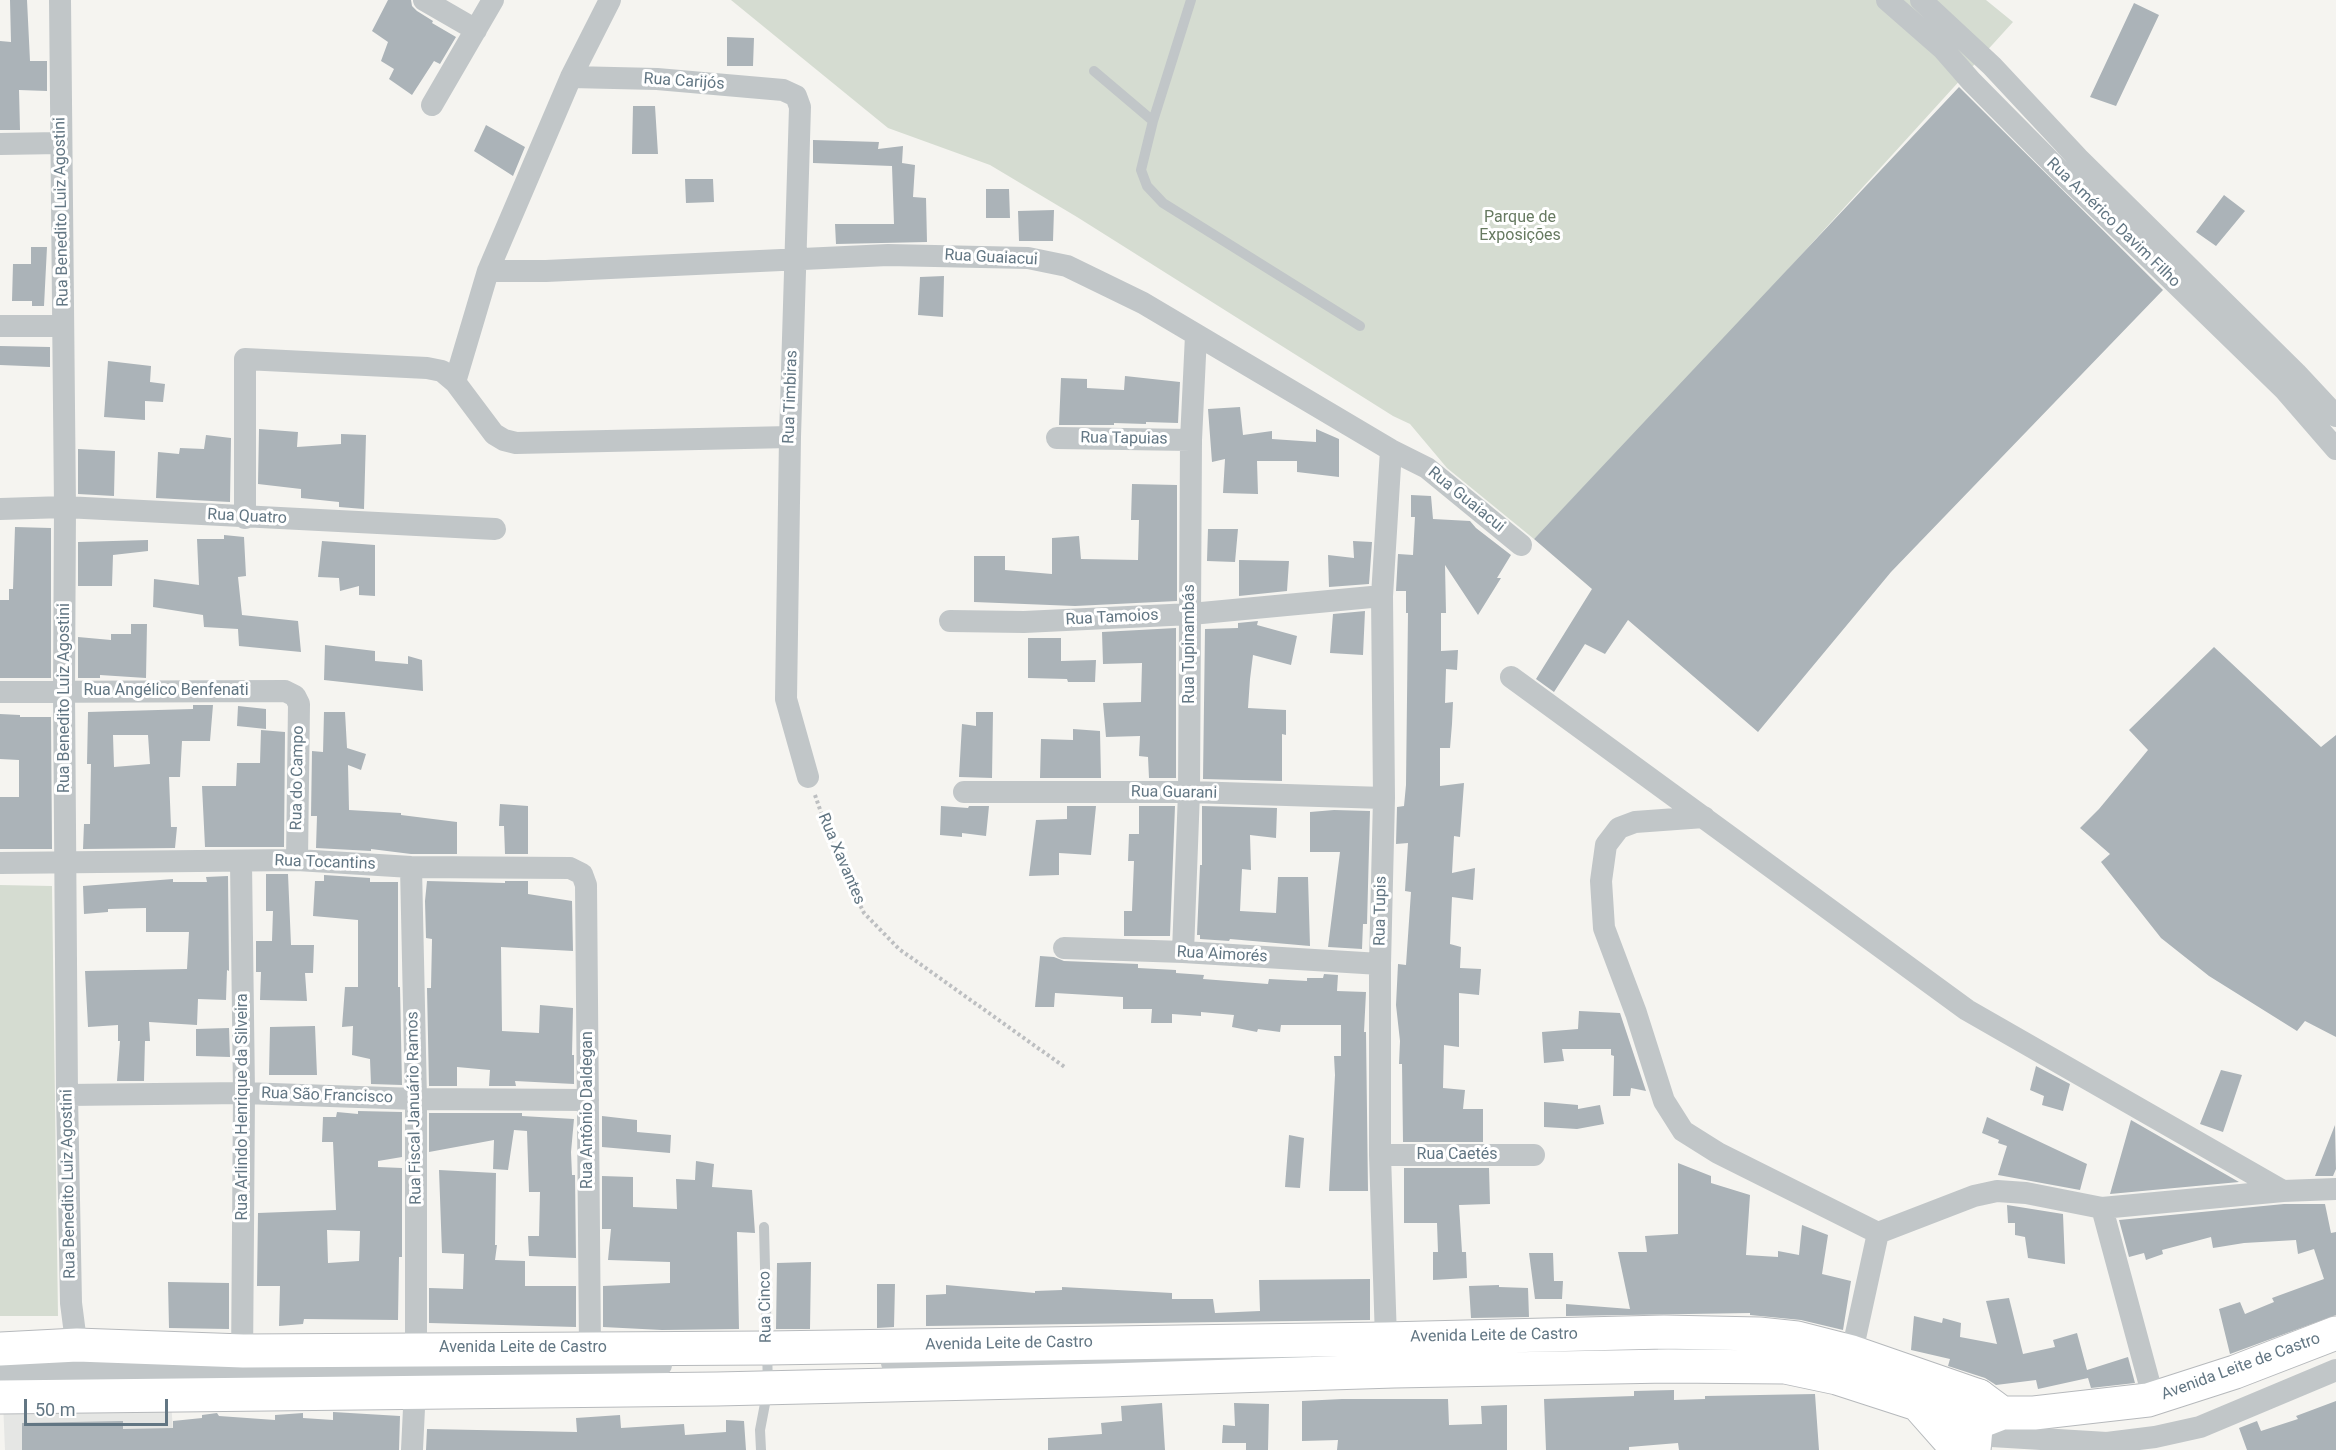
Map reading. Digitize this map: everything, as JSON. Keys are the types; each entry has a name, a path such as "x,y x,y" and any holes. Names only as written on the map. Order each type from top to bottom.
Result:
{"highway":[{"name":"Avenida Leite de Castro","path":"1391,1356 1664,1332 1759,1334 1797,1338 1852,1352 1977,1428"},
{"name":"Avenida Leite de Castro","path":"0,1349 80,1370 416,1370 1391,1356 1668,1366 1785,1367 1837,1378 1932,1406 1977,1428 2034,1413 2148,1400 2235,1372 2336,1333"},
{"name":"Avenida Leite de Castro","path":"0,1397 80,1370 416,1370 590,1348 768,1366"}],"street":[{"name":"Rua Benedito Luiz Agostini","path":"60,0 67,1095 71,1303 80,1370"},
{"path":"424,0 476,30"},
{"path":"432,105 493,0"},
{"path":"455,382 488,271 571,77 610,0"},
{"name":"Rua Américo Davim Filho","path":"1887,0 1943,49 2007,119 2070,166 2296,373 2336,416"},
{"name":"Rua Américo Davim Filho","path":"1921,0 1992,66 2023,101 2070,166 2284,389 2336,449"},
{"name":"Rua Carijós","path":"571,77 680,81 783,90 796,96"},
{"name":"Rua Timbiras","path":"796,96 800,107 790,437 786,699 808,777"},
{"path":"2007,119 2023,101"},
{"path":"0,144 60,143"},
{"name":"Rua Guaiacui","path":"488,271 546,271 795,257 888,255 1028,258 1066,266 1143,303 1391,450 1427,468 1521,545"},
{"path":"0,326 63,326"},
{"name":"Rua Tupinambás","path":"1183,952 1189,792 1191,440 1197,336"},
{"path":"245,518 246,359 427,368 442,371 455,382 494,434 516,443 790,437"},
{"name":"Rua Tapuias","path":"1057,438 1191,440"},
{"name":"Rua Tupis","path":"1391,450 1382,596 1384,798 1380,964 1380,1155 1391,1356"},
{"name":"Rua Quatro","path":"0,508 65,507 495,529"},
{"name":"Rua Tamoios","path":"950,621 1024,622 1191,614 1382,596"},
{"path":"1511,677 1967,1010 2283,1191"},
{"name":"Rua Angélico Benfenati","path":"0,692 285,691 295,696"},
{"name":"Rua do Campo","path":"295,696 299,704 297,860"},
{"name":"Rua Guarani","path":"964,792 1189,792 1384,798"},
{"path":"1704,818 1635,822 1619,828 1606,845 1601,880 1604,928 1636,1013 1664,1101 1683,1131 1718,1153 1878,1233 1974,1196 1997,1191 2026,1193 2102,1208 2283,1191 2336,1189"},
{"name":"Rua Tocantins","path":"0,863 297,860 411,867 570,868 582,874"},
{"name":"Rua Arlindo Henrique da Silveira","path":"242,862 244,1093 242,1371"},
{"name":"Rua Fiscal Januário Ramos","path":"411,867 416,1099 416,1370 412,1450"},
{"name":"Rua Antônio Daldegan","path":"582,874 586,885 590,1348"},
{"name":"Rua Aimorés","path":"1064,948 1183,952 1380,964"},
{"name":"Rua São Francisco","path":"67,1095 244,1093 416,1099 588,1100"},
{"name":"Rua Caetés","path":"1380,1155 1534,1155"},
{"path":"2102,1208 2152,1393 2148,1400"},
{"path":"1852,1352 1878,1233"},
{"path":"0,1372 80,1370"},
{"path":"1977,1428 2107,1443 2155,1437 2200,1427 2336,1370"}],"lane":[{"path":"1191,0 1153,122 1141,170 1147,186 1164,203 1360,326"},
{"path":"1094,71 1153,122"},
{"name":"Rua Cinco","path":"761,1450 760,1430 768,1366 764,1227"}],"path":[{"name":"Rua Xavantes","path":"808,777 836,855 864,914 899,949 1066,1068"}],"shaded area":[{"path":"171,1399 174,1450 5,1450 3,1401"}],"green space":[{"name":"Parque de Exposições","path":"731,0 1986,0 2013,22 1713,352 1534,539 1447,468 1410,424 1393,416 1077,217 990,165 888,128"},
{"path":"0,885 52,886 58,1316 0,1316"}],"building":[{"path":"10,0 27,0 30,61 47,61 47,91 19,90 20,130 0,130 0,41 11,42"},
{"path":"388,0 411,0 412,6 417,11 456,37 440,64 434,61 412,95 389,79 394,69 381,61 388,42 372,31"},
{"path":"2134,3 2159,15 2116,106 2090,97"},
{"path":"727,37 754,38 753,66 727,66"},
{"path":"1959,87 2163,290 1891,572 1758,732 1628,620 1605,654 1585,644 1554,692 1536,679 1592,589 1534,539"},
{"path":"633,106 655,106 658,154 632,154"},
{"path":"486,125 525,147 513,176 474,151"},
{"path":"813,140 879,142 878,149 903,146 902,163 915,165 913,197 926,198 927,242 836,244 835,224 894,224 892,166 813,163"},
{"path":"685,179 713,179 714,202 686,203"},
{"path":"986,189 1009,189 1010,218 986,218"},
{"path":"2224,195 2245,211 2216,246 2196,232"},
{"path":"1054,210 1053,241 1019,241 1018,211"},
{"path":"31,247 47,247 44,306 32,306 32,301 12,301 13,264 31,264"},
{"path":"944,276 943,317 918,315 920,277"},
{"path":"0,346 50,347 50,367 0,365"},
{"path":"108,361 151,366 150,382 165,384 163,402 145,401 145,420 104,417"},
{"path":"1125,376 1180,382 1178,423 1059,425 1061,378 1087,379 1087,388 1124,390"},
{"path":"1240,407 1243,435 1272,431 1272,439 1316,442 1316,429 1339,439 1339,477 1297,472 1297,461 1257,461 1258,494 1223,493 1225,459 1212,462 1208,409"},
{"path":"259,429 298,432 297,447 341,444 341,434 366,435 364,509 339,507 339,502 301,498 301,489 258,484"},
{"path":"206,435 231,438 230,502 156,498 158,452 179,454 180,448 204,449"},
{"path":"78,449 115,451 114,496 78,494"},
{"path":"1132,484 1177,485 1177,601 1075,606 974,602 974,556 1005,556 1005,570 1052,574 1052,538 1079,536 1081,559 1138,560 1139,520 1131,520"},
{"path":"1411,495 1431,496 1433,519 1470,521 1511,555 1497,578 1501,578 1478,615 1445,565 1446,613 1441,613 1441,651 1458,650 1457,670 1446,669 1445,703 1453,702 1452,724 1450,748 1440,748 1440,786 1464,783 1460,837 1454,836 1452,873 1475,868 1473,900 1452,897 1450,944 1461,947 1460,968 1481,969 1479,995 1459,993 1459,1047 1444,1045 1443,1088 1465,1090 1463,1109 1483,1109 1483,1142 1403,1142 1402,1064 1399,1064 1400,1041 1396,1005 1398,964 1406,965 1411,892 1405,891 1408,843 1396,844 1397,807 1404,806 1406,785 1408,613 1406,613 1406,591 1396,591 1398,554 1413,555 1415,517 1411,517"},
{"path":"15,527 51,528 51,678 0,678 0,600 9,600 9,589 13,589"},
{"path":"1208,529 1238,529 1235,562 1207,561"},
{"path":"224,535 244,537 246,576 238,577 242,615 298,621 301,652 239,646 238,629 204,627 203,615 153,607 154,579 199,585 197,539 224,539"},
{"path":"148,540 148,551 113,555 112,586 78,586 78,542"},
{"path":"322,541 375,545 375,596 359,595 359,586 340,591 339,578 318,577"},
{"path":"1353,541 1372,542 1369,584 1329,587 1328,555 1354,558"},
{"path":"1239,560 1289,561 1287,591 1239,596"},
{"path":"1365,611 1363,655 1330,653 1333,614"},
{"path":"1258,621 1257,625 1297,636 1291,665 1253,655 1250,679 1248,708 1286,710 1286,735 1282,734 1282,781 1203,779 1205,629 1238,628 1238,623"},
{"path":"131,624 147,624 146,678 100,675 100,678 78,678 78,637 111,640 111,634 131,634"},
{"path":"1176,628 1176,778 1149,778 1148,757 1139,756 1140,736 1106,737 1103,703 1141,702 1142,663 1103,664 1102,632"},
{"path":"1028,638 1061,638 1061,661 1096,660 1095,682 1028,678"},
{"path":"325,645 375,651 375,661 408,664 408,656 422,660 423,691 324,680"},
{"path":"2214,647 2321,747 2336,735 2336,1037 2305,1021 2297,1031 2209,976 2161,938 2101,862 2110,854 2080,828 2099,809 2148,750 2129,730"},
{"path":"193,705 213,705 210,741 182,741 180,777 169,777 171,827 177,827 175,848 83,849 84,824 90,824 91,764 87,764 88,712 193,709","holes":["113,735 148,735 150,764 114,767"]},
{"path":"238,706 266,709 266,729 237,726"},
{"path":"324,712 345,712 347,748 366,754 361,770 348,765 349,810 401,813 401,815 457,822 457,854 411,854 371,849 371,851 316,848 317,816 311,816 312,751 323,752"},
{"path":"976,712 993,712 992,778 959,777 962,724 976,726"},
{"path":"0,714 20,715 20,717 51,717 52,849 0,849 0,797 19,797 19,760 0,759"},
{"path":"1073,729 1100,731 1101,778 1040,778 1041,739 1073,740"},
{"path":"261,730 285,732 284,847 205,847 202,786 236,786 237,763 260,763"},
{"path":"500,804 528,806 528,854 505,854 504,826 499,826"},
{"path":"941,806 968,808 969,806 989,806 986,836 962,833 962,837 940,835"},
{"path":"1067,806 1096,806 1091,855 1059,853 1059,875 1029,876 1036,820 1067,819"},
{"path":"1139,806 1175,806 1170,936 1124,936 1124,911 1132,911 1134,861 1128,861 1129,834 1139,834"},
{"path":"1202,806 1277,808 1276,838 1250,835 1251,870 1242,869 1240,911 1276,913 1278,877 1308,877 1310,946 1230,939 1229,941 1200,939 1200,935 1197,935 1200,865 1202,865"},
{"path":"1370,811 1367,924 1363,924 1362,949 1328,947 1340,852 1310,852 1310,812"},
{"path":"266,874 288,874 291,945 314,945 313,973 305,973 307,1001 260,1000 261,972 256,972 256,941 272,941 273,911 266,911"},
{"path":"324,875 370,878 370,882 398,882 398,987 400,987 402,1085 371,1084 370,1059 352,1055 353,1026 342,1027 345,987 358,987 358,920 313,916 315,881 324,881"},
{"path":"228,876 229,971 227,970 226,1000 198,999 197,1025 149,1022 150,1041 145,1041 144,1081 117,1081 120,1041 118,1041 118,1025 88,1027 85,971 187,969 189,932 146,932 146,908 108,909 108,912 84,914 83,886 173,879 173,882 207,882 206,877"},
{"path":"427,881 505,883 505,881 528,881 528,894 572,901 573,951 501,947 502,1031 539,1033 540,1005 573,1008 574,1084 515,1081 516,1086 489,1086 490,1070 457,1067 457,1086 429,1086 427,988 431,988 432,939 426,938"},
{"path":"1040,956 1054,957 1064,961 1138,964 1138,968 1176,970 1176,973 1204,975 1203,979 1268,984 1269,979 1307,981 1307,978 1323,978 1324,974 1338,975 1337,991 1366,992 1364,1032 1366,1032 1368,1191 1329,1191 1334,1056 1341,1056 1341,1025 1281,1025 1280,1032 1258,1029 1257,1032 1232,1027 1234,1015 1201,1012 1201,1016 1172,1014 1172,1023 1151,1023 1152,1009 1123,1009 1123,997 1055,993 1054,1007 1035,1007"},
{"path":"1579,1011 1620,1013 1646,1091 1631,1088 1630,1096 1613,1096 1614,1056 1611,1055 1611,1049 1562,1049 1564,1061 1544,1063 1542,1032 1578,1029"},
{"path":"315,1026 317,1075 269,1075 270,1027"},
{"path":"229,1028 230,1057 196,1056 196,1029"},
{"path":"2036,1066 2070,1084 2063,1111 2042,1105 2044,1096 2030,1090"},
{"path":"2221,1070 2242,1075 2223,1132 2200,1124"},
{"path":"1544,1102 1578,1105 1578,1109 1600,1105 1604,1124 1577,1129 1544,1127"},
{"path":"358,1111 402,1112 402,1157 378,1161 378,1167 402,1168 402,1257 399,1257 398,1320 304,1319 303,1324 279,1326 280,1286 257,1286 258,1213 336,1210 333,1142 322,1142 323,1117 336,1117 337,1112 358,1114","holes":["327,1230 360,1231 359,1261 328,1263"]},
{"path":"429,1113 522,1113 522,1116 574,1119 571,1152 572,1175 575,1175 576,1258 529,1256 528,1236 539,1236 540,1192 529,1192 527,1131 514,1130 508,1170 493,1169 494,1140 429,1152"},
{"path":"602,1116 637,1120 637,1132 671,1135 670,1153 602,1147"},
{"path":"1987,1117 2087,1164 2080,1190 1998,1175 2007,1146 1982,1133"},
{"path":"2131,1120 2239,1182 2110,1194"},
{"path":"2335,1125 2336,1169 2333,1176 2315,1176"},
{"path":"1289,1135 1304,1138 1300,1188 1285,1187"},
{"path":"696,1161 714,1164 712,1187 752,1190 755,1233 737,1232 739,1329 662,1330 603,1327 603,1286 670,1283 670,1262 608,1260 611,1229 602,1229 602,1176 633,1177 633,1207 677,1209 676,1179 695,1180"},
{"path":"1678,1163 1711,1176 1711,1183 1750,1195 1746,1255 1778,1257 1778,1251 1799,1255 1802,1225 1828,1235 1822,1274 1851,1281 1843,1330 1801,1320 1750,1315 1750,1313 1566,1316 1566,1304 1630,1309 1618,1252 1647,1252 1645,1236 1678,1234"},
{"path":"1404,1168 1489,1168 1490,1204 1459,1205 1462,1252 1466,1252 1467,1278 1433,1280 1433,1252 1438,1252 1437,1223 1404,1223"},
{"path":"439,1170 496,1173 495,1245 497,1245 495,1260 525,1261 525,1286 576,1286 576,1327 429,1323 429,1288 463,1289 464,1254 442,1253"},
{"path":"2284,1204 2325,1204 2331,1233 2336,1232 2336,1315 2230,1354 2219,1309 2240,1302 2245,1314 2274,1302 2272,1298 2324,1279 2314,1249 2298,1254 2296,1240 2244,1243 2213,1248 2211,1237 2162,1250 2163,1254 2146,1260 2144,1253 2129,1257 2119,1220"},
{"path":"2007,1205 2063,1214 2065,1264 2028,1258 2025,1237 2015,1235 2015,1223 2008,1223"},
{"path":"1529,1253 1553,1253 1554,1281 1563,1281 1562,1299 1535,1299"},
{"path":"811,1262 810,1329 776,1329 777,1263"},
{"path":"1370,1279 1370,1320 926,1326 926,1295 946,1294 946,1285 1035,1293 1035,1291 1062,1290 1062,1287 1172,1293 1172,1299 1213,1299 1215,1313 1260,1311 1259,1280"},
{"path":"168,1282 229,1283 229,1329 169,1328"},
{"path":"877,1284 895,1284 894,1327 877,1328"},
{"path":"1499,1285 1499,1287 1528,1288 1529,1317 1471,1318 1469,1286"},
{"path":"2009,1298 2023,1354 2055,1347 2053,1340 2077,1333 2087,1370 2128,1357 2135,1383 2091,1388 2088,1378 2038,1389 2036,1380 1996,1385 1985,1378 1948,1366 1950,1359 1911,1350 1914,1316 1942,1323 1943,1318 1961,1323 1960,1337 1997,1344 1986,1301"},
{"path":"1674,1390 1674,1400 1705,1399 1705,1396 1815,1394 1819,1450 1679,1450 1678,1443 1629,1447 1629,1450 1546,1450 1544,1399 1634,1396 1634,1391"},
{"path":"1448,1399 1449,1425 1482,1424 1481,1406 1507,1405 1507,1450 1337,1450 1338,1440 1302,1441 1302,1401"},
{"path":"2336,1401 2336,1450 2247,1450 2239,1428 2257,1421 2261,1431 2298,1419 2296,1416"},
{"path":"1162,1403 1165,1450 1048,1450 1048,1438 1102,1434 1101,1423 1122,1421 1121,1406"},
{"path":"1234,1403 1269,1404 1268,1450 1246,1450 1246,1443 1222,1443 1223,1425 1235,1426"},
{"path":"333,1412 400,1416 399,1450 22,1450 22,1423 123,1421 123,1429 173,1428 173,1421 202,1418 202,1415 217,1413 219,1416 275,1420 275,1415 303,1413 303,1418 333,1420"},
{"path":"620,1415 621,1428 684,1424 685,1435 726,1432 726,1420 744,1421 746,1450 426,1450 427,1429 577,1432 576,1418"}]}
